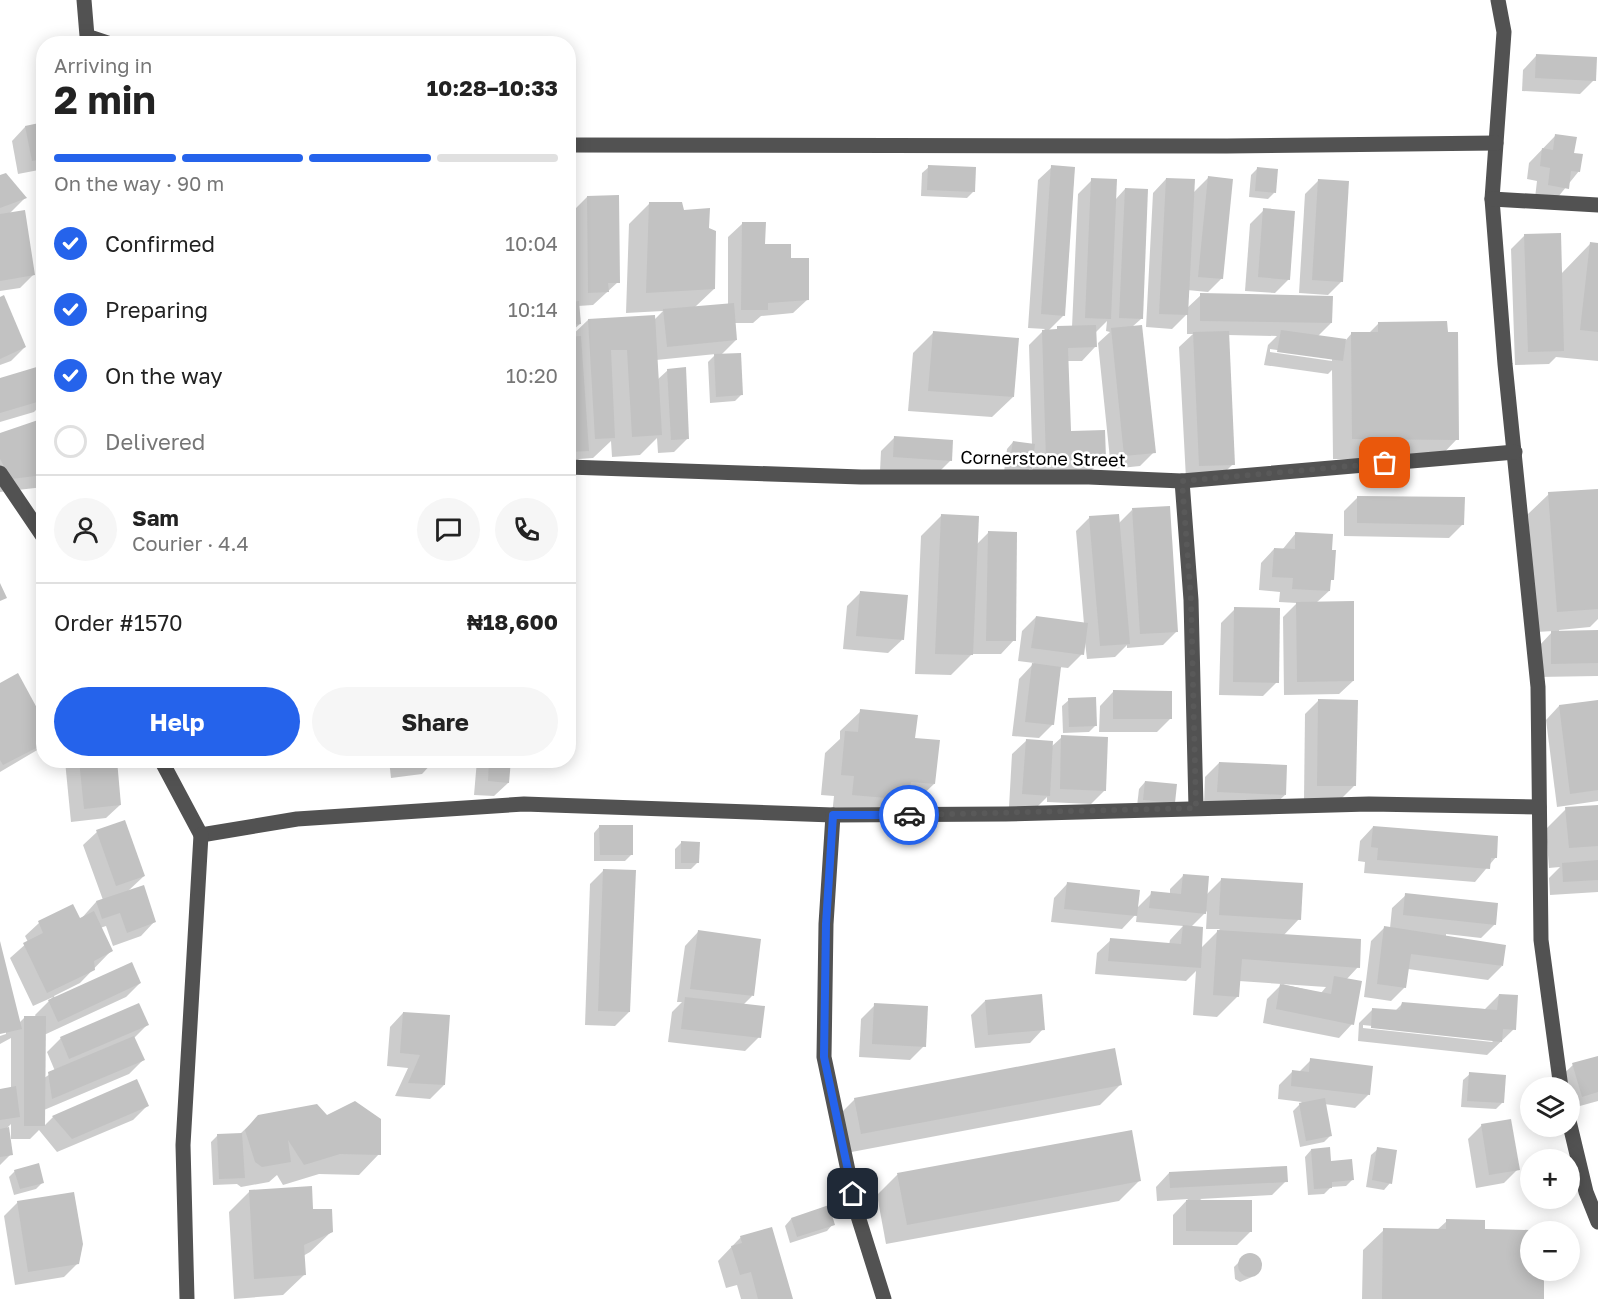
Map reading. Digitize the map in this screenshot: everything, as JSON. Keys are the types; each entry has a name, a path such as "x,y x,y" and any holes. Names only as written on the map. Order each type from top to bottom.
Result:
{"street":[{"path":"84,0 87,36"},
{"path":"1498,0 1504,32 1492,199 1505,364 1538,687 1541,940 1560,1077"},
{"path":"576,145 1227,146 1496,142"},
{"path":"1492,199 1598,205"},
{"name":"Cornerstone Street","path":"576,467 861,477 1089,477 1182,481 1515,452"},
{"path":"0,473 36,524"},
{"path":"1182,481 1191,600 1196,808"},
{"path":"165,768 201,835 183,1145 187,1299"},
{"path":"201,835 297,819 524,804 833,815 1369,804 1539,807"},
{"path":"833,815 826,924 824,1057 857,1213 884,1299"},
{"path":"1573,1137 1586,1192 1598,1222"}],"building":[{"path":"1536,54 1597,57 1596,81 1535,78"},
{"path":"36,124 36,160 32,161 25,126"},
{"path":"1555,134 1577,137 1574,153 1583,154 1580,172 1571,171 1569,189 1548,185 1550,168 1540,166 1542,148 1553,150"},
{"path":"928,165 976,167 975,192 927,190"},
{"path":"1051,165 1075,167 1065,316 1041,314"},
{"path":"1257,167 1278,169 1276,193 1255,191"},
{"path":"6,173 27,198 0,208 0,175"},
{"path":"1208,176 1233,179 1223,279 1198,277"},
{"path":"1091,178 1117,179 1111,319 1085,318"},
{"path":"1166,178 1195,179 1188,315 1159,314"},
{"path":"1318,179 1349,181 1343,282 1312,280"},
{"path":"1125,188 1148,189 1143,319 1119,318"},
{"path":"619,195 620,283 608,283 609,292 588,293 587,196"},
{"path":"649,202 682,202 684,210 710,208 709,228 716,231 715,289 646,293"},
{"path":"1263,208 1295,211 1290,280 1258,277"},
{"path":"25,210 35,275 0,281 0,214"},
{"path":"742,222 766,222 765,244 791,244 791,258 809,258 809,300 768,303 768,310 741,310"},
{"path":"1561,233 1564,351 1528,352 1524,234"},
{"path":"1590,242 1598,243 1598,332 1580,330"},
{"path":"1200,293 1333,296 1332,323 1200,321"},
{"path":"4,295 26,347 0,359 0,297"},
{"path":"576,301 579,301 581,324 576,324"},
{"path":"734,303 737,340 667,347 663,309"},
{"path":"655,315 662,435 632,437 627,350 611,350 615,438 595,439 588,319"},
{"path":"1447,321 1448,332 1458,332 1459,440 1352,439 1351,332 1378,332 1378,322"},
{"path":"1096,325 1097,347 1068,348 1071,431 1105,430 1106,459 1046,460 1042,330 1057,329 1057,326"},
{"path":"1142,325 1156,453 1124,456 1111,328"},
{"path":"1281,330 1346,339 1343,361 1277,352"},
{"path":"933,331 1019,338 1014,397 928,391"},
{"path":"1229,331 1235,465 1199,466 1193,332"},
{"path":"576,336 581,336 589,451 576,452"},
{"path":"741,353 743,395 716,397 714,354"},
{"path":"36,367 36,402 0,413 0,378"},
{"path":"686,367 689,439 671,440 667,369"},
{"path":"36,421 36,476 11,479 0,459 0,433"},
{"path":"894,436 953,440 952,461 893,457"},
{"path":"1013,441 1035,444 1032,469 1009,466"},
{"path":"1598,489 1598,609 1557,612 1548,492"},
{"path":"1357,496 1465,497 1464,525 1357,523"},
{"path":"1170,506 1178,632 1140,634 1132,508"},
{"path":"941,514 979,516 973,655 935,654"},
{"path":"1119,514 1130,644 1100,646 1089,516"},
{"path":"988,531 1017,532 1016,641 986,641"},
{"path":"1295,532 1333,534 1332,550 1336,550 1334,580 1331,580 1330,591 1292,589 1293,578 1272,577 1274,548 1295,549"},
{"path":"0,583 7,598 0,601"},
{"path":"860,591 908,595 904,640 856,636"},
{"path":"1354,601 1354,681 1297,682 1296,602"},
{"path":"1234,607 1280,608 1279,683 1233,682"},
{"path":"1036,616 1088,623 1084,655 1031,648"},
{"path":"1598,630 1598,663 1551,664 1551,631"},
{"path":"1032,663 1061,667 1054,725 1025,722"},
{"path":"18,673 36,706 36,748 3,765 0,760 0,683"},
{"path":"1113,690 1172,691 1172,719 1113,719"},
{"path":"1096,697 1097,726 1069,727 1068,698"},
{"path":"1318,699 1358,700 1356,786 1317,786"},
{"path":"1598,700 1598,790 1570,794 1559,705"},
{"path":"860,709 918,715 915,738 940,740 935,784 911,782 909,800 852,795 854,776 841,775 845,731 858,732"},
{"path":"1061,735 1108,737 1106,791 1060,789"},
{"path":"1026,739 1053,741 1050,796 1022,794"},
{"path":"1219,762 1287,765 1286,795 1217,792"},
{"path":"80,768 118,768 121,805 84,809"},
{"path":"489,768 510,768 509,783 488,781"},
{"path":"1145,781 1177,784 1175,803 1143,800"},
{"path":"1598,805 1598,846 1569,848 1565,807"},
{"path":"125,820 145,876 116,886 96,830"},
{"path":"599,825 633,825 633,855 600,855"},
{"path":"1373,826 1498,836 1497,858 1491,858 1490,869 1377,860 1378,848 1371,847"},
{"path":"681,841 700,842 699,863 681,863"},
{"path":"1598,860 1598,880 1563,882 1562,863"},
{"path":"603,869 636,870 630,1012 598,1011"},
{"path":"1183,874 1209,876 1206,914 1149,908 1151,891 1181,894"},
{"path":"1221,878 1303,883 1301,920 1219,915"},
{"path":"1067,882 1140,890 1137,916 1064,909"},
{"path":"144,885 156,922 127,933 120,913 102,919 96,901"},
{"path":"1405,893 1498,903 1496,925 1403,915"},
{"path":"73,904 80,918 94,911 113,951 94,961 95,970 47,993 23,943 43,933 38,921"},
{"path":"1183,925 1203,927 1201,968 1108,961 1110,938 1181,944"},
{"path":"1384,926 1506,945 1503,966 1411,954 1406,988 1377,984"},
{"path":"698,930 761,939 754,996 690,989"},
{"path":"1217,930 1361,939 1360,968 1242,959 1239,997 1213,995"},
{"path":"0,941 22,1029 0,1034"},
{"path":"132,962 141,983 58,1022 48,1000"},
{"path":"1334,976 1362,981 1354,1025 1276,1009 1280,984 1331,994"},
{"path":"1042,994 1045,1030 988,1035 985,1000"},
{"path":"1499,994 1518,995 1516,1030 1503,1029 1502,1042 1371,1028 1372,1008 1400,1010 1402,1002 1497,1010"},
{"path":"685,997 765,1006 761,1038 681,1029"},
{"path":"139,1003 149,1025 69,1059 60,1037"},
{"path":"874,1003 928,1006 926,1047 872,1044"},
{"path":"403,1012 450,1015 445,1085 408,1083 420,1055 400,1053"},
{"path":"24,1016 46,1016 45,1126 24,1126"},
{"path":"134,1036 145,1060 52,1099 48,1072"},
{"path":"1115,1048 1122,1085 861,1134 854,1098"},
{"path":"1598,1056 1598,1092 1582,1097 1580,1077 1576,1077 1572,1063"},
{"path":"1310,1058 1373,1066 1370,1095 1291,1086 1292,1070 1309,1072"},
{"path":"1469,1072 1506,1075 1504,1103 1467,1101"},
{"path":"137,1079 149,1106 72,1139 52,1116"},
{"path":"16,1086 20,1117 0,1120 0,1089"},
{"path":"1325,1098 1332,1136 1306,1141 1299,1103"},
{"path":"355,1101 381,1119 381,1155 340,1154 304,1165 288,1140 291,1162 262,1167 255,1162 245,1130 258,1115 317,1104 327,1115"},
{"path":"1511,1119 1520,1170 1489,1175 1481,1124"},
{"path":"9,1127 13,1155 0,1157 0,1129"},
{"path":"1132,1130 1141,1181 907,1225 897,1173"},
{"path":"242,1133 245,1178 219,1179 217,1134"},
{"path":"1330,1147 1331,1161 1352,1159 1354,1180 1332,1182 1332,1188 1314,1189 1311,1149"},
{"path":"1377,1147 1397,1150 1392,1184 1372,1180"},
{"path":"39,1163 44,1183 20,1189 14,1170"},
{"path":"1287,1166 1288,1182 1170,1188 1169,1172"},
{"path":"312,1186 313,1209 332,1209 333,1232 304,1245 306,1275 254,1279 249,1190"},
{"path":"74,1192 83,1244 79,1264 28,1272 17,1201"},
{"path":"1186,1200 1252,1200 1252,1232 1186,1231"},
{"path":"829,1205 835,1225 797,1237 791,1218"},
{"path":"1446,1219 1485,1220 1485,1229 1520,1230 1520,1281 1544,1281 1544,1299 1382,1299 1383,1228 1446,1229"},
{"path":"772,1227 793,1299 758,1299 751,1272 740,1275 731,1246 742,1243 740,1236"},
{"path":"1250,1253 1258,1257 1262,1265 1258,1273 1250,1277 1242,1273 1238,1265 1242,1257"}],"way so far":[{"path":"909,815 1196,808 1191,600 1182,481 1385,463"}],"route":[{"path":"853,1194 824,1057 826,924 833,815 909,815"}]}
